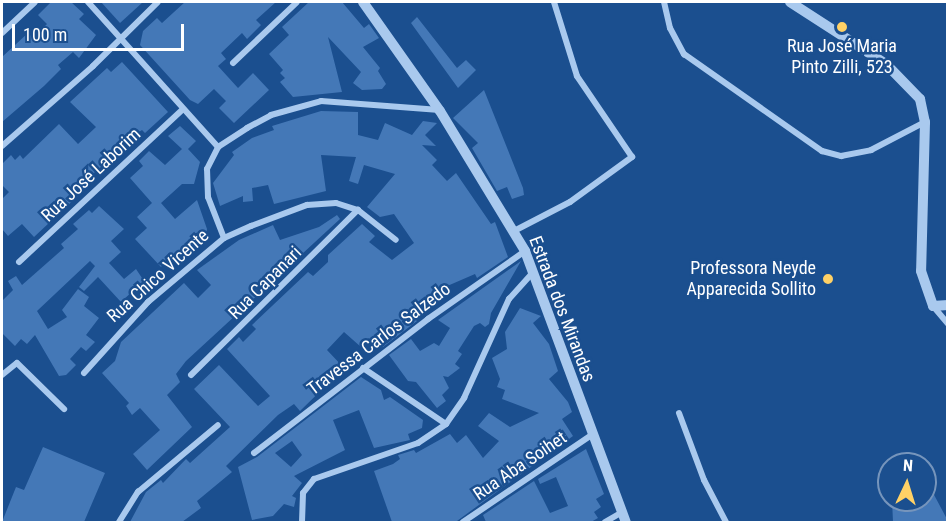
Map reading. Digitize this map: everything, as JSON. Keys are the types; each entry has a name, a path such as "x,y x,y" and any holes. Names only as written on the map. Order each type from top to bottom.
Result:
{"street":[{"path":"2,33 35,2"},
{"path":"88,2 218,147"},
{"path":"2,146 122,39 159,2"},
{"path":"233,63 297,2"},
{"name":"Estrada dos Mirandas","path":"363,2 440,111 525,251 624,517"},
{"path":"514,231 570,202 632,157 577,76 554,2"},
{"path":"664,2 670,28 684,54 822,151 842,156 871,150 925,122"},
{"path":"791,2 909,84 920,99 925,122 919,257 933,306 948,324"},
{"path":"224,238 206,181 218,147 271,115 321,101 440,111"},
{"name":"Rua José Laborim","path":"19,262 183,109"},
{"name":"Rua Chico Vicente","path":"84,373 133,315 224,238 307,205 336,203 358,210 396,240"},
{"name":"Rua Capanari","path":"191,375 358,210"},
{"name":"Travessa Carlos Salzedo","path":"254,453 363,368 525,251"},
{"path":"302,522 303,493 314,478 418,443 446,424 464,398 509,299 533,272"},
{"path":"933,306 948,305"},
{"path":"2,375 17,363 64,409"},
{"path":"363,368 446,424"},
{"path":"679,413 704,480 726,522"},
{"path":"119,522 138,492 218,425"},
{"name":"Rua Aba Soihet","path":"463,522 593,434"},
{"path":"605,522 624,517"}],"building":[{"path":"51,2 71,2 84,14 79,19 96,35 79,58 73,52 58,65 61,69 44,86 2,122 2,57 28,33 33,38 47,24 38,15"},
{"path":"101,2 143,2 120,23"},
{"path":"185,2 276,2 256,20 261,25 247,39 242,33 221,53 226,59 218,66 238,88 253,73 269,90 234,123 219,108 226,101 214,89 198,104 190,100 140,45 143,31 157,18 162,23"},
{"path":"309,2 342,2 364,28 369,24 379,38 363,47 380,68 378,71 386,84 382,89 362,90 353,83 361,72 328,37 342,92 293,97 280,82 285,78 280,73 283,70 269,54 289,35 282,27"},
{"path":"417,17 457,68 466,60 476,70 458,88 411,23"},
{"path":"122,62 168,112 145,133 142,130 130,138 116,152 120,157 105,170 102,166 95,172 77,189 81,193 34,237 22,224 8,236 2,229 2,199 9,192 2,185 2,164 11,155 15,160 20,155 23,159 59,124 78,144 96,127 70,102 107,68 111,72"},
{"path":"484,90 523,188 524,195 512,199 507,187 497,191 472,148 478,143 453,118"},
{"path":"321,111 358,112 358,135 378,140 385,123 412,135 423,121 437,123 425,135 436,146 422,145 437,160 432,165 447,181 456,173 491,224 495,222 508,257 477,278 475,274 438,290 440,294 412,314 417,321 383,347 377,348 369,338 361,347 344,332 327,350 344,368 300,411 294,404 278,415 226,466 232,472 197,501 201,508 182,522 130,522 146,492 161,480 163,483 186,459 190,463 230,427 194,389 219,365 258,406 270,396 227,349 239,337 243,342 256,329 252,325 308,272 313,276 328,262 328,255 362,224 375,236 369,242 392,260 414,243 394,214 380,217 367,207 395,174 364,165 358,184 349,181 356,157 321,155 326,191 274,204 268,185 252,188 253,201 243,202 243,196 220,206 213,183 234,155 232,152 252,138 274,130 272,126"},
{"path":"180,126 196,141 188,149 200,162 194,184 182,184 161,203 175,219 197,200 207,229 206,235 170,268 165,262 161,267 135,239 147,228 137,217 152,203 130,178 143,166 139,161 149,151 165,165 182,149 168,136"},
{"path":"99,206 124,229 111,241 121,252 109,263 124,279 136,269 148,287 140,294 135,289 121,302 98,277 84,291 79,287 95,266 90,261 37,311 48,329 67,317 62,310 78,289 89,297 84,306 99,318 86,335 95,342 86,351 81,347 70,359 76,365 66,375 59,376 35,335 27,344 21,339 15,346 2,333 2,301 13,290 8,281 16,276 22,285 64,248 61,244 78,229 73,224 89,210 92,213"},
{"path":"337,215 340,219 186,361 176,374 180,382 167,395 192,427 147,470 133,454 160,430 140,408 132,415 126,406 129,403 102,373 115,361 121,342 184,283 198,298 211,285 197,270 239,240 273,225 280,240 319,227"},
{"path":"521,261 491,313 489,324 485,327 480,323 474,326 458,351 462,354 455,364 460,368 448,377 443,376 449,388 442,395 446,401 437,408 416,382 408,381 389,355 411,339 420,351 434,343 439,346 450,328 438,320"},
{"path":"520,308 541,316 533,323 549,344 558,371 549,379 568,402 572,412 562,419 573,436 457,521 392,522 374,471 393,464 400,459 398,455 414,450 416,453 450,434 457,443 466,435 483,458 499,441 478,426 489,413 510,427 539,413 502,399 505,390 497,387 500,379 492,358 507,349 505,332"},
{"path":"361,377 381,390 384,400 390,397 423,420 422,428 408,434 410,440 374,448 359,410 333,420 345,450 294,476 302,483 292,496 296,498 294,507 284,504 273,516 252,520 238,467 257,457","holes":["292,441 302,455 291,467 275,453"]},
{"path":"43,447 105,473 84,522 2,522 16,487 24,490"},
{"path":"586,449 604,494 596,499 601,507 594,512 598,518 591,522 486,522 483,515 534,481 550,513 568,506 556,477 540,484 538,479"},
{"path":"937,500 948,521 893,522 893,512 937,512"}],"place":[{"name":"Rua José Maria Pinto Zilli, 523","path":"842,27"},
{"name":"Professora Neyde Apparecida Sollito","path":"828,279"}]}
